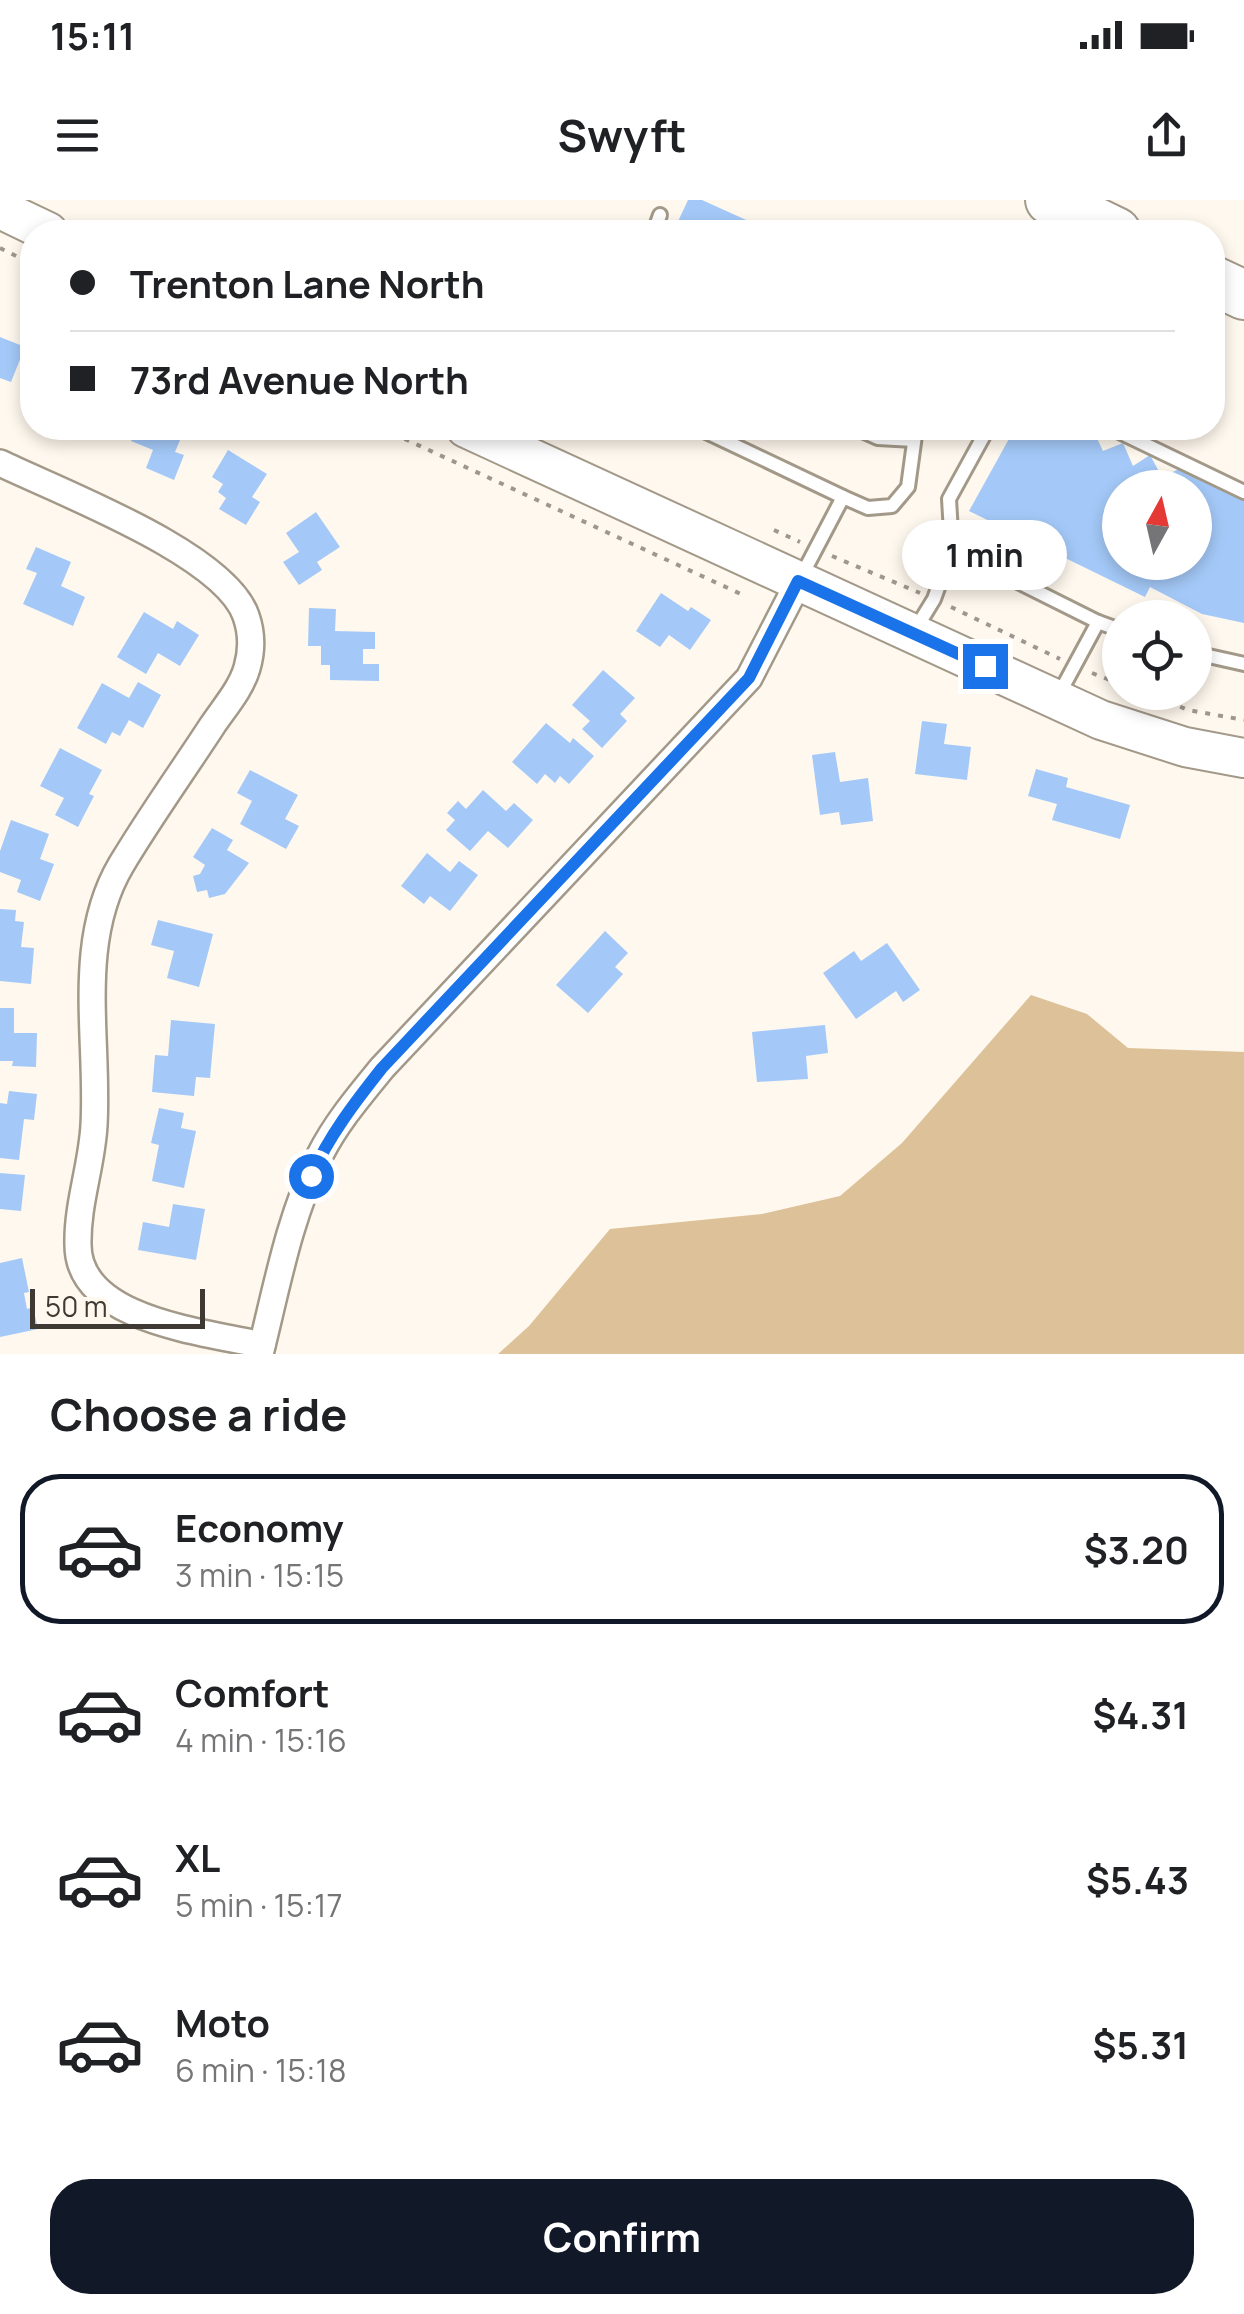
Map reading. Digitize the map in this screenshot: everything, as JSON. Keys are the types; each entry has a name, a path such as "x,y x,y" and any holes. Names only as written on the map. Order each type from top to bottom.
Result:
{"highway":[{"path":"1050,200 1091,220"}],"street":[{"path":"0,209 23,220"},
{"path":"492,440 1056,700 1147,736 1244,758"},
{"path":"0,463 178,549 236,594 245,613 250,632 246,672 120,866 99,917 93,972 94,1133 78,1250 86,1274 100,1293 122,1309 261,1350 300,1200 322,1152 349,1109 382,1068 749,678 798,581"}],"lane":[{"path":"658,220 660,215"},
{"path":"723,440 868,508 892,506 908,487 914,440"},
{"path":"914,633 934,599 952,548 949,499 981,440"},
{"path":"1137,440 1244,492"},
{"path":"798,581 843,497"},
{"path":"952,548 1102,623"},
{"path":"1056,700 1098,622"},
{"path":"1212,657 1244,664"}],"path":[{"path":"407,440 743,595"},
{"path":"1188,710 1244,720"}],"shaded area":[{"path":"1031,995 1087,1014 1128,1048 1244,1052 1244,1354 498,1354 529,1326 610,1229 762,1214 840,1196 902,1143"}],"building":[{"path":"688,200 702,200 746,220 679,220"},
{"path":"0,337 20,345 20,360 11,382 0,378"},
{"path":"180,440 175,452 184,455 174,480 146,468 153,450 131,441"},
{"path":"1008,440 1098,440 1103,451 1123,443 1133,466 1150,455 1158,470 1102,470 1102,576 969,511"},
{"path":"228,450 267,474 252,497 260,502 246,525 219,509 226,498 218,492 223,484 212,477"},
{"path":"1212,485 1244,501 1244,623 1212,616 1212,600 1175,600 1150,587 1145,597 1110,580 1212,580"},
{"path":"316,512 340,547 317,562 322,570 299,585 283,562 299,552 286,533"},
{"path":"36,547 71,562 61,586 85,597 73,626 23,604 37,573 26,569"},
{"path":"661,593 688,611 691,607 711,620 690,650 669,635 660,647 636,631"},
{"path":"309,608 336,609 335,631 375,632 375,649 363,649 363,664 379,664 379,681 330,680 330,665 321,665 321,646 308,646"},
{"path":"144,612 173,629 177,621 199,635 180,666 158,653 146,674 117,657"},
{"path":"603,670 635,698 620,714 627,721 602,748 582,729 590,721 572,705"},
{"path":"138,682 161,695 143,728 129,720 120,736 112,732 106,744 77,728 102,683 129,698"},
{"path":"922,721 947,724 944,744 971,747 967,780 915,774"},
{"path":"546,723 594,756 569,784 560,776 555,783 545,774 537,784 512,762"},
{"path":"60,748 102,770 78,827 55,815 64,798 40,786"},
{"path":"835,752 840,782 868,778 873,821 841,825 839,812 820,815 812,755"},
{"path":"1036,769 1068,778 1066,787 1130,805 1120,839 1052,820 1057,804 1028,796"},
{"path":"250,770 298,795 285,819 299,826 286,849 240,824 252,801 237,793"},
{"path":"483,790 506,811 514,803 533,820 508,848 488,831 470,851 446,830 455,820 447,813 458,801 466,809"},
{"path":"11,820 49,834 40,859 54,864 40,901 17,892 21,880 0,872 0,851"},
{"path":"212,828 233,840 227,850 249,863 225,894 209,898 207,890 197,892 193,876 200,874 205,865 193,857"},
{"path":"427,853 450,872 459,861 478,875 450,911 430,896 424,904 401,886"},
{"path":"0,909 16,910 15,921 24,922 21,947 34,948 31,984 0,981"},
{"path":"158,920 213,934 199,987 167,978 174,951 151,945"},
{"path":"605,931 628,953 615,967 623,974 588,1013 556,985"},
{"path":"887,943 920,990 903,1002 896,991 856,1019 823,973 854,951 861,961"},
{"path":"0,1008 14,1008 14,1033 37,1033 36,1067 0,1061"},
{"path":"171,1020 215,1024 210,1078 196,1077 194,1096 152,1092 155,1055 168,1056"},
{"path":"825,1025 828,1053 806,1056 808,1079 757,1082 752,1032"},
{"path":"9,1091 37,1094 34,1120 24,1119 19,1160 0,1158 0,1103 7,1104"},
{"path":"159,1108 184,1113 181,1128 196,1131 184,1188 152,1181 159,1145 151,1143"},
{"path":"0,1173 25,1175 21,1211 0,1209"},
{"path":"173,1204 205,1209 196,1260 138,1250 143,1222 169,1227"},
{"path":"22,1258 29,1292 24,1293 27,1309 33,1307 38,1329 0,1337 0,1263"}],"route":[{"path":"311,1176 349,1109 382,1068 749,678 798,581 985,666"}]}
